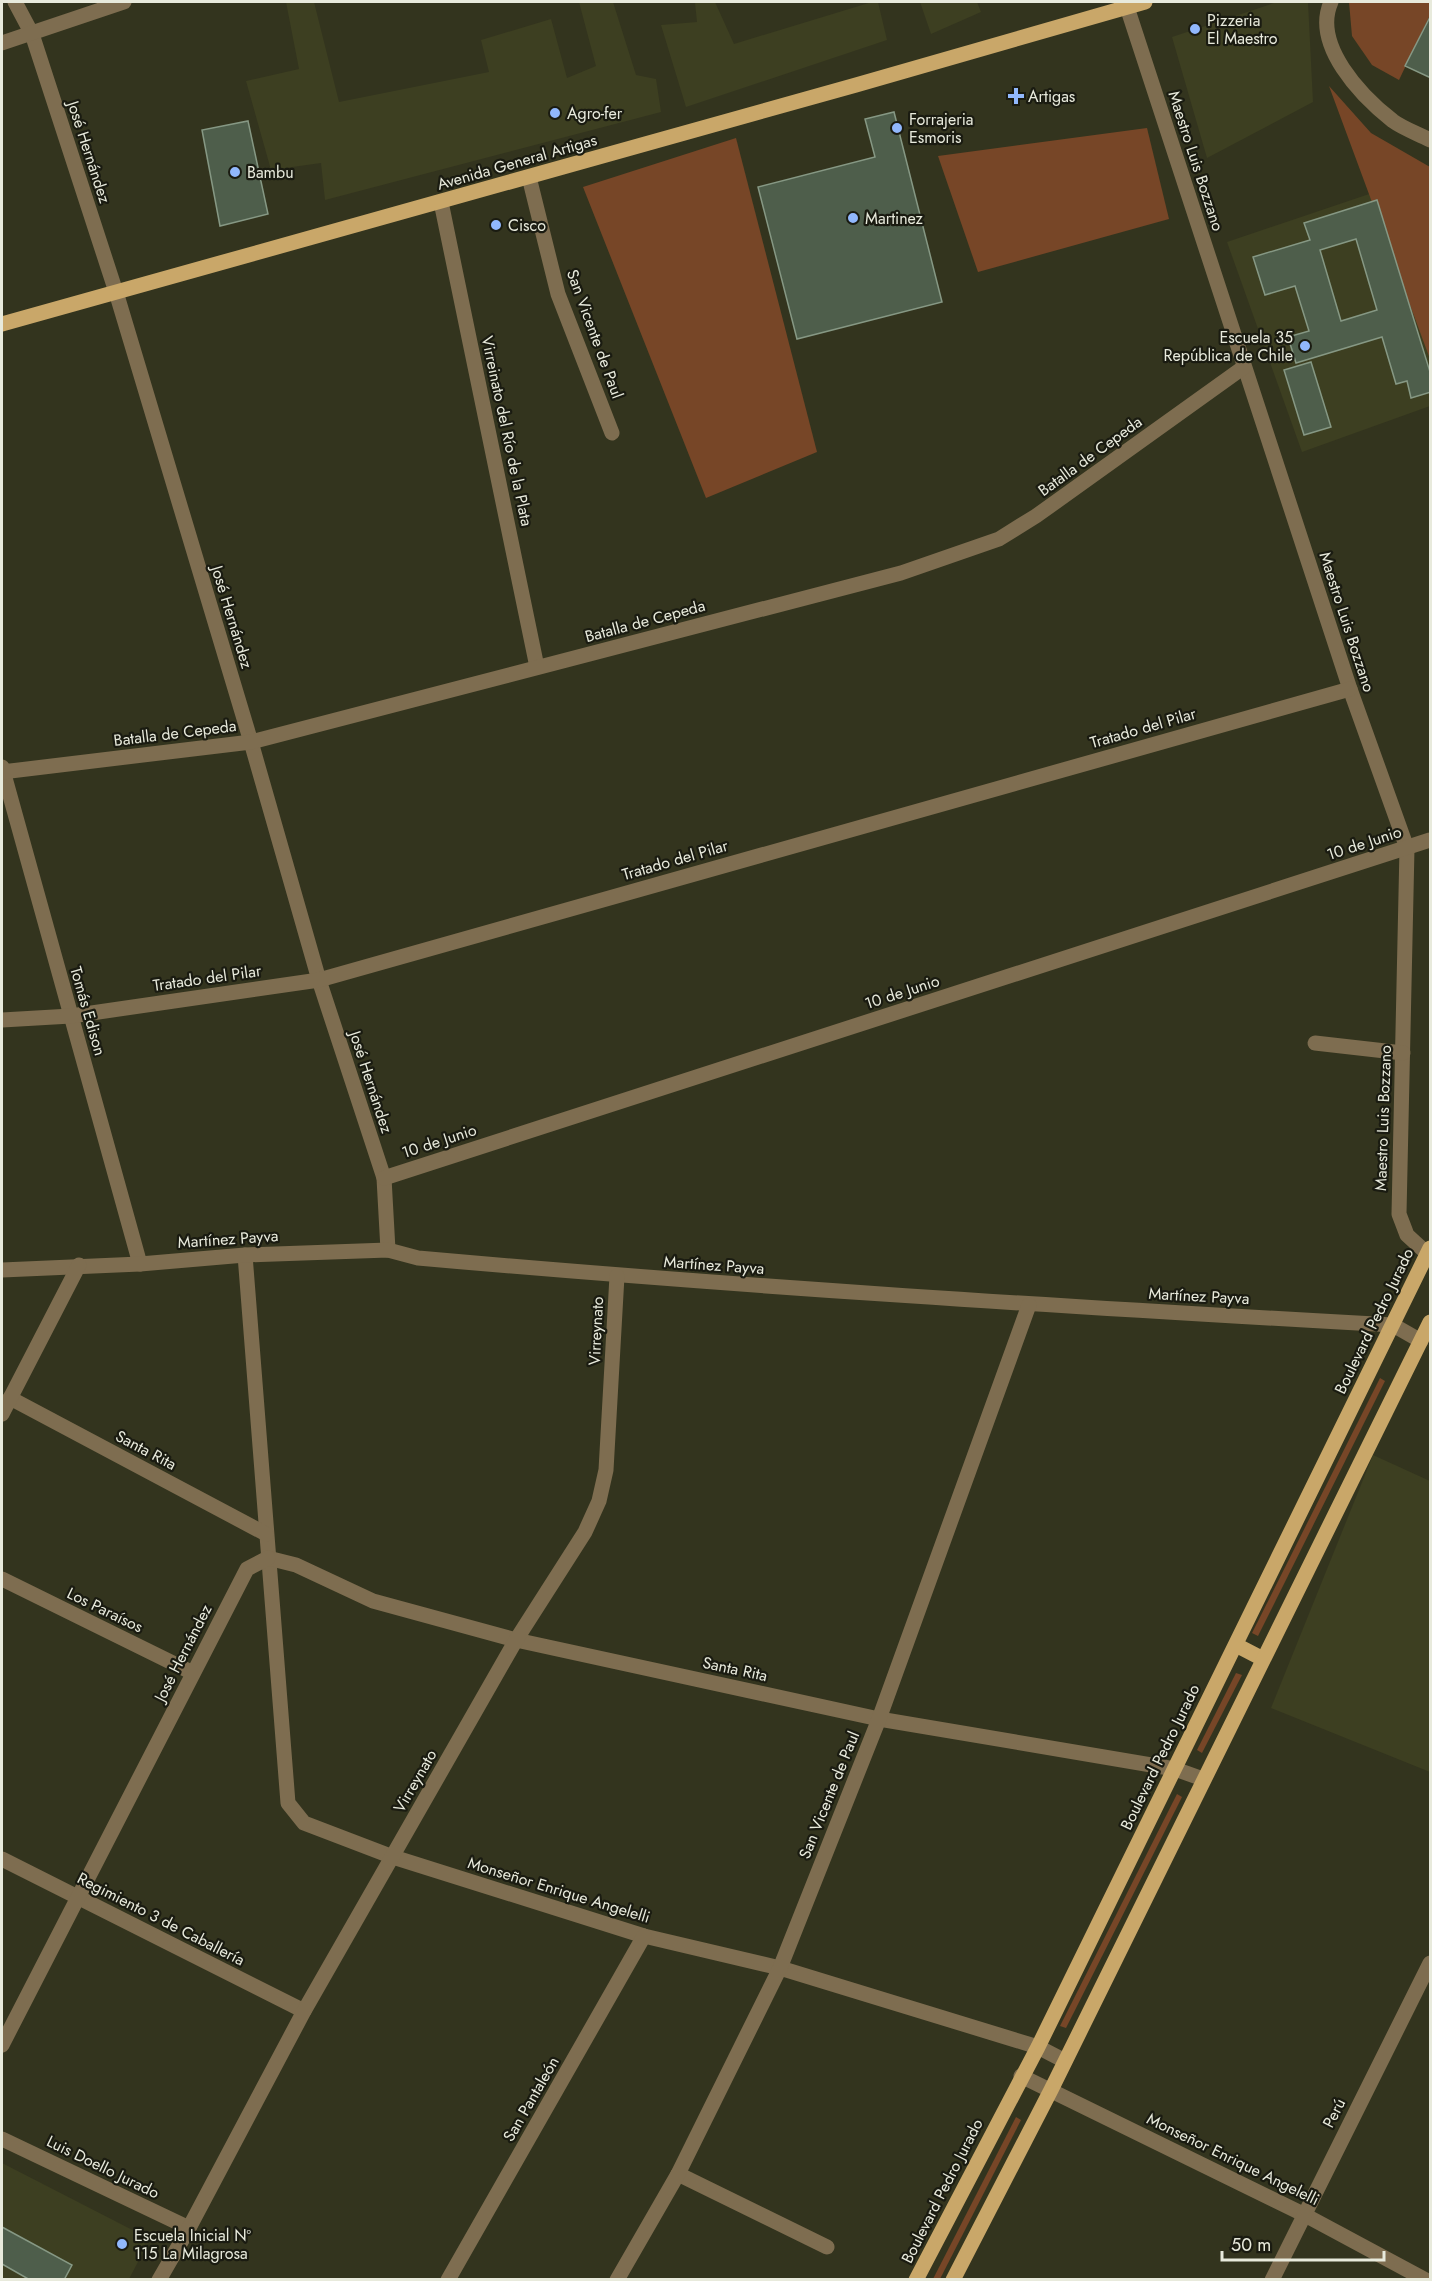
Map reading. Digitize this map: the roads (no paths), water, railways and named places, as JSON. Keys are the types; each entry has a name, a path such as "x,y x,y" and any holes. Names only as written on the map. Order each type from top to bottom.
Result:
{"main road":[{"name":"Avenida General Artigas","path":"2,324 1145,2"},
{"name":"Boulevard Pedro Jurado","path":"916,2280 1038,2046 1429,1253"},
{"path":"953,2280 1051,2090 1431,1322"},
{"path":"1236,1645 1263,1659"}],"street":[{"name":"José Hernández","path":"15,2 32,34 116,292 251,742 319,980 384,1178 388,1250"},
{"path":"2,43 124,2"},
{"path":"1331,2 1328,40 1350,79 1394,122 1431,140"},
{"name":"Maestro Luis Bozzano","path":"1126,7 1350,688 1407,848 1399,1214 1407,1235 1429,1253"},
{"name":"San Vicente de Paul","path":"529,177 558,294 612,433"},
{"name":"Virreinato del Río de la Plata","path":"441,202 537,668"},
{"name":"Batalla de Cepeda","path":"2,770 251,742 901,573 999,539 1036,516 1244,367"},
{"name":"Tratado del Pilar","path":"2,1020 70,1016 319,980 1350,688"},
{"name":"Tomás Edison","path":"2,770 140,1264"},
{"name":"10 de Junio","path":"384,1178 1431,840"},
{"path":"1315,1043 1403,1053"},
{"name":"Martínez Payva","path":"2,1270 140,1264 245,1255 388,1250 418,1258 617,1276 1029,1305 1393,1325 1421,1341"},
{"path":"245,1255 268,1558"},
{"path":"2,1414 79,1265"},
{"name":"Virreynato","path":"159,2280 189,2228 304,2010 516,1641 585,1532 599,1501 606,1470 617,1276"},
{"name":"San Vicente de Paul","path":"618,2280 678,2174 780,1968 879,1719 1029,1305"},
{"name":"Santa Rita","path":"10,1398 266,1534"},
{"name":"José Hernández","path":"2,2045 247,1569 268,1558"},
{"name":"Santa Rita","path":"268,1558 296,1565 373,1601 516,1641 879,1719 1175,1769 1203,1779"},
{"name":"Monseñor Enrique Angelelli","path":"268,1558 288,1803 304,1823 393,1857 644,1936 780,1968 1038,2046 1065,2061"},
{"name":"Los Paraísos","path":"2,1579 193,1673"},
{"name":"Regimiento 3 de Caballería","path":"2,1859 304,2010"},
{"name":"San Pantaleón","path":"448,2280 644,1936"},
{"name":"Perú","path":"1272,2280 1303,2214 1431,1963"},
{"name":"Monseñor Enrique Angelelli","path":"1021,2076 1303,2214 1426,2280"},
{"name":"Luis Doello Jurado","path":"2,2139 189,2228"},
{"path":"678,2174 827,2247"}],"place":[{"name":"Pizzeria El Maestro","path":"1195,29"},
{"name":"Artigas","path":"1016,96"},
{"name":"Agro-fer","path":"555,113"},
{"name":"Forrajeria Esmoris","path":"897,128"},
{"name":"Bambu","path":"235,172"},
{"name":"Martinez","path":"853,218"},
{"name":"Cisco","path":"496,225"},
{"name":"Escuela 35 República de Chile","path":"1305,346"},
{"name":"Escuela Inicial Nº 115 La Milagrosa","path":"122,2244"}]}
